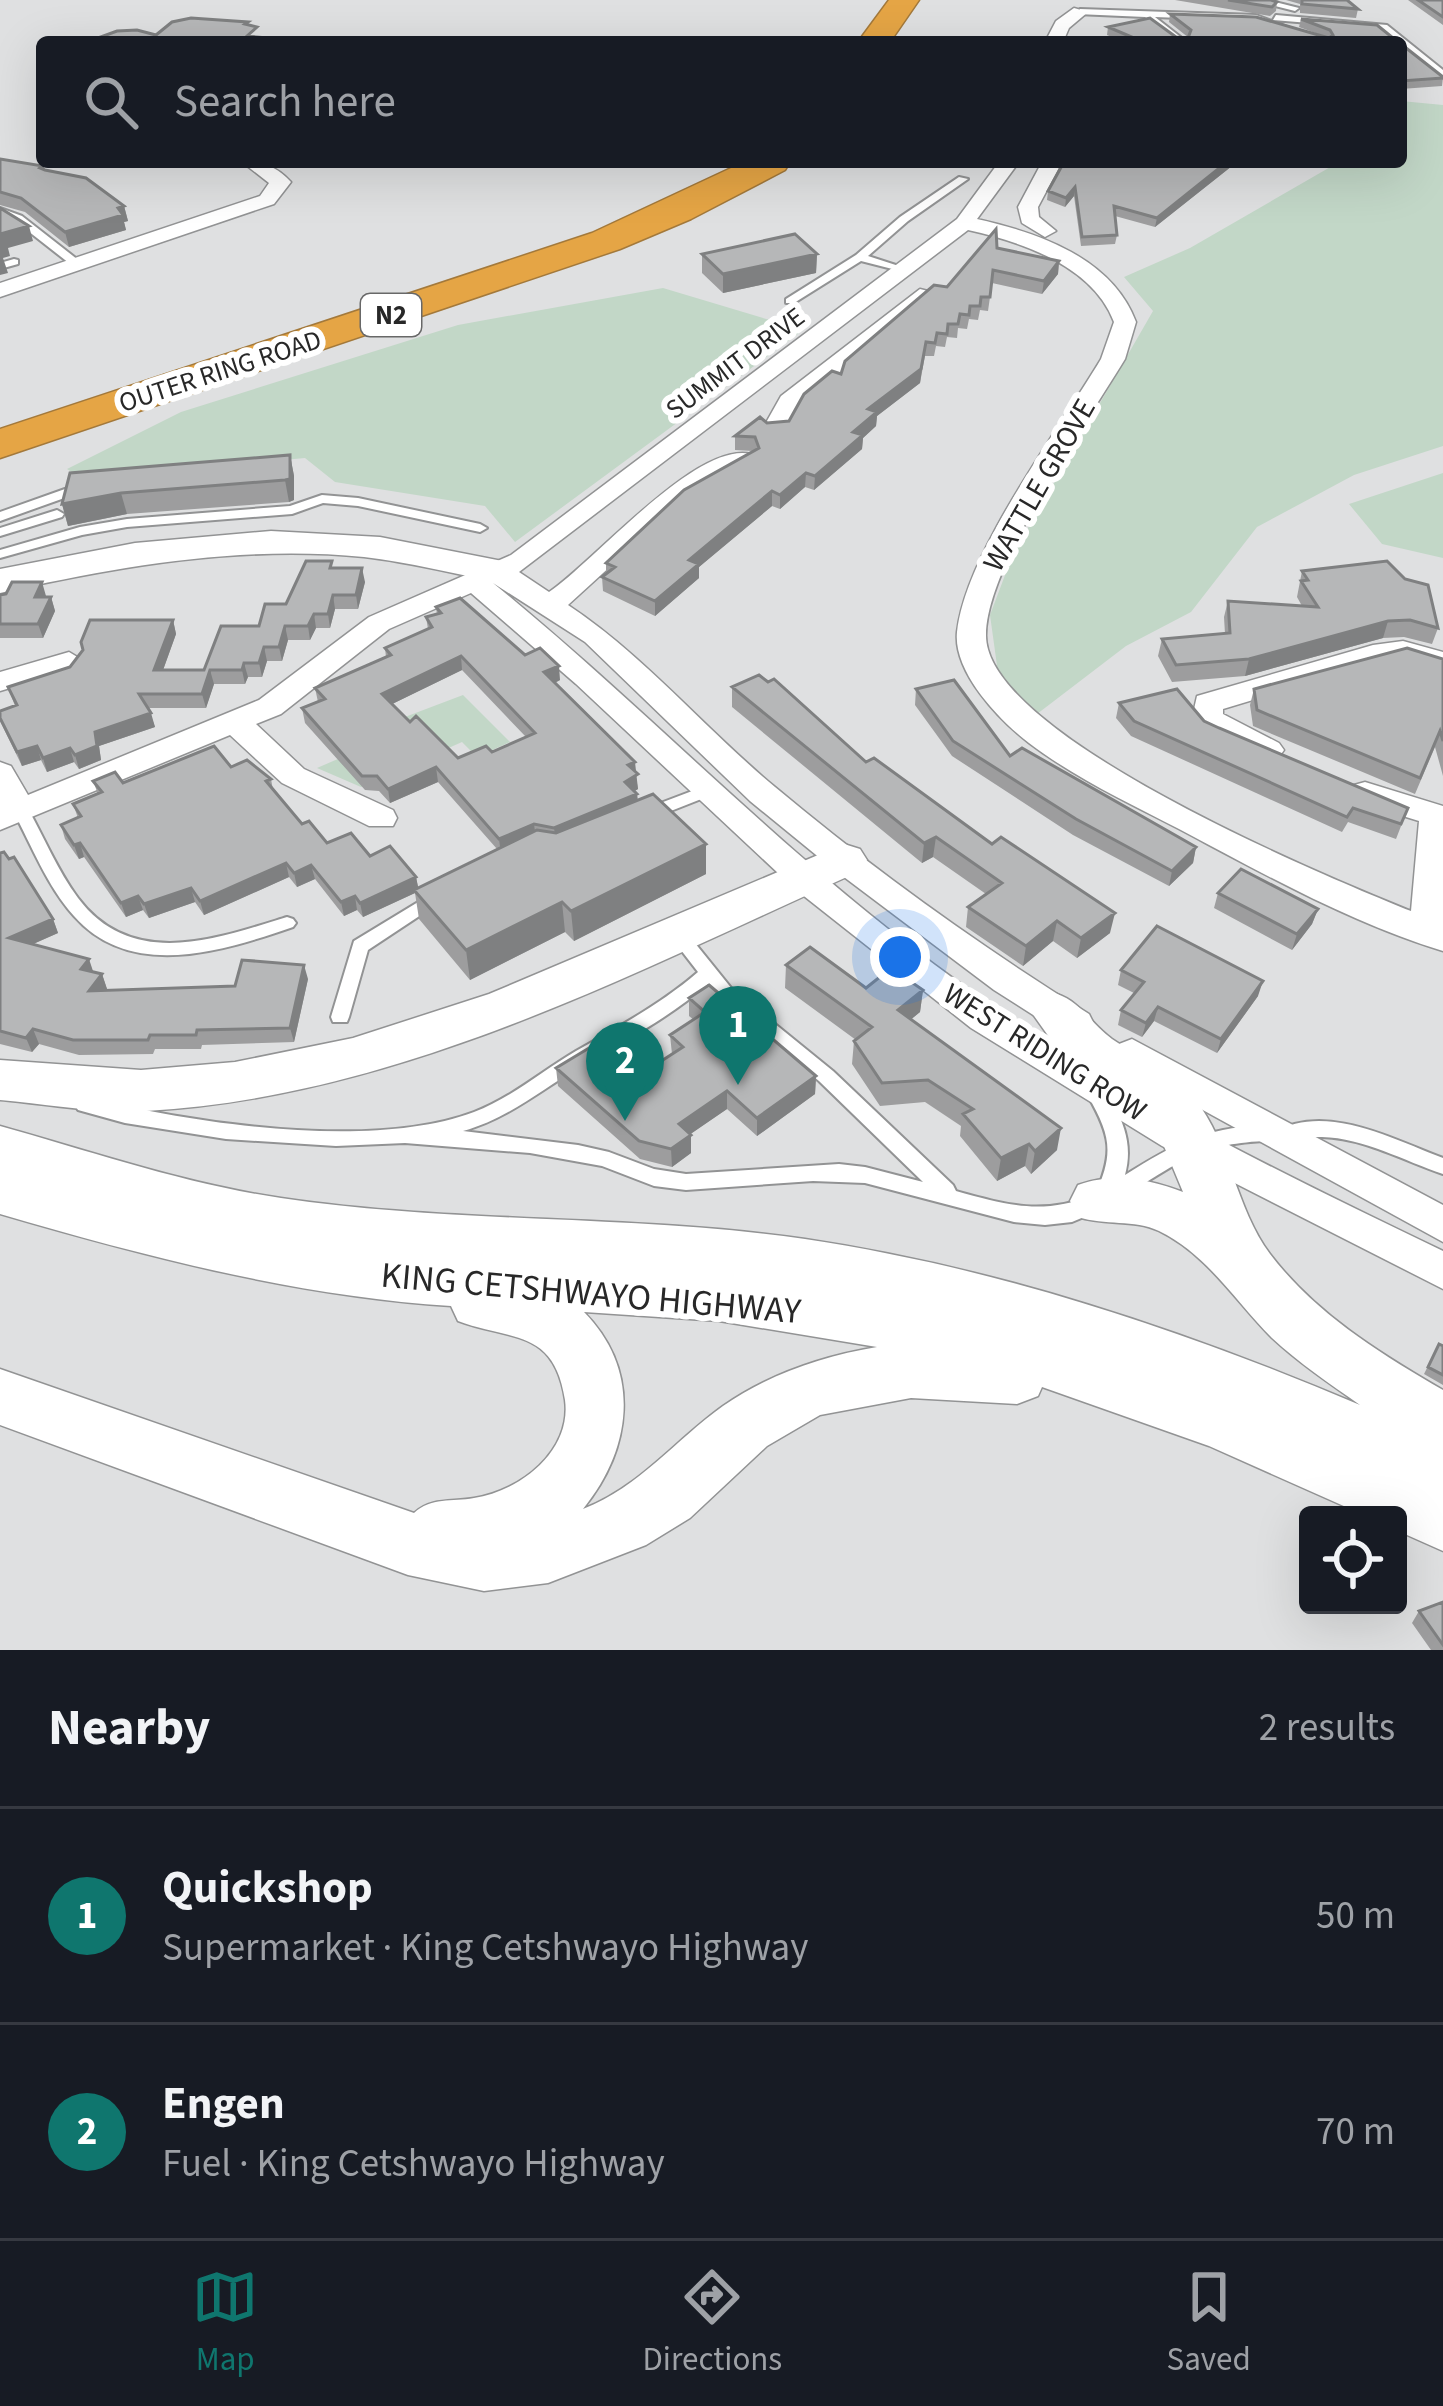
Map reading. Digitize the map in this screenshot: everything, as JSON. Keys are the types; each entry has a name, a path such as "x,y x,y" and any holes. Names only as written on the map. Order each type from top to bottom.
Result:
{"highway":[{"path":"878,36 904,0"},
{"name":"OUTER RING ROAD","path":"0,405 569,219 688,168"},
{"name":"OUTER RING ROAD","path":"0,444 606,241 679,211 761,168"}],"main road":[{"path":"0,581 109,557 242,542 364,546 479,573"},
{"path":"2,1081 141,1090 235,1082 354,1058 455,1028 824,869"},
{"path":"1057,1013 1083,1048 1165,1101 1192,1142 1228,1236 1254,1280"},
{"name":"KING CETSHWAYO HIGHWAY","path":"0,1148 277,1221 486,1241 735,1255 944,1289 1063,1322 1183,1363 1443,1471"},
{"name":"KING CETSHWAYO HIGHWAY","path":"0,1191 198,1246 253,1256 392,1276 700,1294 866,1318 982,1343 1214,1418 1443,1520"},
{"path":"1099,1200 1138,1201 1188,1216 1333,1353 1443,1421"},
{"path":"253,1256 307,1278 536,1315 569,1336 586,1364 597,1414 592,1441 562,1485 527,1516 490,1530 458,1532 358,1522"},
{"path":"0,1397 358,1522 420,1550 457,1558 532,1555 587,1538 656,1505 743,1427 784,1403 845,1380 891,1372 977,1371 1214,1418"}],"street":[{"path":"1051,5 1080,12"},
{"path":"1056,36 1061,25 1080,12"},
{"path":"0,290 267,200 281,182 261,168"},
{"path":"1046,231 1028,214 1049,168"},
{"path":"1003,172 1038,187"},
{"name":"SUMMIT DRIVE","path":"10,815 236,723 307,683 379,623 538,549 964,224 1003,172"},
{"name":"WATTLE GROVE","path":"964,224 1012,235 1100,280 1120,302 1125,322 1114,358 982,580 970,636 983,676 1037,734 1092,770 1314,885 1435,936"},
{"path":"776,428 790,401 920,296"},
{"path":"790,359 825,370"},
{"path":"551,603 575,587 673,495 742,459"},
{"name":"WEST RIDING ROW","path":"479,573 551,603 640,675 724,782"},
{"name":"WEST RIDING ROW","path":"479,573 557,650 724,782 824,869 923,975 1090,1086 1443,1271"},
{"path":"1291,760 1215,725 1207,718 1208,703 1383,652 1403,650 1443,662"},
{"path":"0,682 70,661"},
{"path":"236,723 293,776 381,818"},
{"path":"0,773 10,815"},
{"path":"1332,779 1398,806 1440,816 1435,936"},
{"name":"WEST RIDING ROW","path":"824,869 1057,1013 1443,1226"}],"lane":[{"path":"1255,0 1294,8"},
{"path":"1080,12 1375,25 1396,36"},
{"path":"1143,14 1177,36"},
{"path":"1256,18 1306,36"},
{"path":"1407,45 1443,75"},
{"path":"790,301 860,257 904,219 963,179"},
{"path":"0,212 18,218 78,265"},
{"path":"860,257 904,272"},
{"path":"0,517 65,493"},
{"path":"0,554 80,531 292,510 322,499 387,506 480,528"},
{"path":"0,532 57,514"},
{"path":"638,819 724,782"},
{"path":"658,810 673,826"},
{"path":"10,815 73,903 101,931 120,940 183,950 233,941 287,923"},
{"path":"340,1017 360,946 397,918 453,889"},
{"path":"676,932 708,974 951,1196"},
{"path":"410,1136 453,1128 506,1105 670,1006 708,974"},
{"path":"2,1081 124,1117 174,1124 340,1139 410,1136 560,1149 604,1158 663,1180 832,1171 1040,1216 1071,1215 1192,1142 1229,1133 1328,1128 1443,1166"},
{"path":"1090,1086 1108,1112 1119,1141 1116,1173 1099,1200"}],"green space":[{"path":"1407,102 1443,105 1443,446 1354,475 1257,527 1191,612 1126,646 1037,714 999,680 990,615 1013,554 1153,311 1124,277 1190,248 1329,168 1407,168"},
{"path":"663,288 803,330 515,542 485,506 335,482 305,458 83,479 67,469 181,412 458,325"},
{"path":"1443,473 1443,558 1382,544 1349,504"},
{"path":"463,695 510,742 477,757 462,742 361,787 317,768 405,730 397,720"}],"building":[{"path":"1228,0 1271,0 1277,2 1272,7"},
{"path":"1302,0 1347,0 1358,9 1302,4"},
{"path":"1418,0 1443,0 1443,17"},
{"path":"1170,14 1256,17 1322,36 1189,36 1191,30"},
{"path":"191,18 248,22 245,24 257,27 247,36 103,36 137,30 156,35 172,22"},
{"path":"1150,18 1175,36 1129,36 1108,27"},
{"path":"1301,19 1377,25 1391,36 1332,36 1330,30"},
{"path":"1407,49 1443,77 1407,81"},
{"path":"0,159 36,165 86,178 124,206 118,208 123,215 65,232 21,198 0,192"},
{"path":"1061,168 1220,168 1157,218 1114,206 1117,235 1082,237 1075,187 1066,198 1048,191"},
{"path":"0,208 29,226 0,234"},
{"path":"996,229 997,248 1059,261 1044,281 993,270 990,297 981,297 980,306 970,306 969,315 960,314 958,324 948,324 947,334 937,333 935,343 926,342 921,369 868,409 877,412 853,432 863,435 815,476 806,473 780,495 772,491 689,560 699,564 655,601 602,577 615,567 606,563 684,490 759,448 755,437 735,436 760,417 767,423 789,421 804,394 832,371 841,374 845,361 934,285 947,287"},
{"path":"795,234 817,254 723,274 702,254"},
{"path":"290,455 290,479 121,493 62,504 70,473"},
{"path":"306,561 332,561 330,568 362,568 356,595 333,595 328,614 314,614 308,626 285,626 279,647 264,647 259,663 244,663 242,670 210,670 202,694 139,694 151,713 95,732 97,746 75,755 70,748 43,758 37,746 17,752 0,718 0,711 17,705 8,687 70,667 83,650 81,642 90,620 173,620 154,670 204,670 221,626 259,626 265,604 286,604"},
{"path":"1387,561 1405,579 1428,585 1438,628 1410,620 1388,621 1249,659 1176,665 1162,639 1230,633 1228,601 1318,607 1301,581 1308,580 1302,571"},
{"path":"12,582 42,582 35,597 51,597 38,624 0,624 0,595 6,594"},
{"path":"460,598 525,655 540,648 559,666 544,672 635,762 628,765 638,774 625,782 637,794 554,828 534,824 499,839 436,767 388,789 377,776 362,776 302,708 325,699 315,688 391,655 385,648 432,627 426,617 441,613 436,607","holes":["461,656 535,733 492,752 486,746 458,758 416,716 410,722 382,694"]},
{"path":"1407,648 1443,659 1443,741 1440,731 1420,778 1257,710 1254,689"},
{"path":"759,675 768,682 774,679 866,762 874,758 992,844 1001,837 1115,913 1081,938 1057,921 1026,946 968,907 1002,883 936,837 924,843 732,687"},
{"path":"954,680 1010,756 1022,748 1196,847 1172,871 1076,819 953,741 916,689"},
{"path":"1177,689 1204,721 1408,808 1401,824 1353,808 1347,817 1134,721 1119,703"},
{"path":"214,746 231,767 247,760 271,779 266,781 302,824 309,821 327,843 351,833 370,856 390,846 416,877 360,903 355,896 341,902 311,865 294,873 286,863 200,901 191,888 144,904 138,896 121,903 80,843 74,845 61,825 81,816 73,804 102,792 93,781 115,772 123,783"},
{"path":"653,794 706,844 571,911 562,902 466,950 414,890 537,830 556,833"},
{"path":"0,853 9,859 14,857 53,919 9,938 89,959 81,969 102,974 89,991 235,986 242,960 304,965 290,1028 197,1030 196,1035 150,1035 148,1040 73,1040 33,1029 26,1038 0,1031"},
{"path":"1241,869 1318,909 1297,934 1218,893"},
{"path":"1157,926 1263,981 1221,1039 1158,1007 1146,1023 1121,1010 1144,982 1121,970"},
{"path":"810,947 866,988 891,968 923,990 898,1010 1061,1128 1035,1151 1029,1144 1001,1158 963,1114 973,1109 928,1080 882,1083 854,1041 872,1027 786,965"},
{"path":"709,985 816,1076 757,1118 727,1091 679,1124 691,1135 671,1149 639,1141 556,1068 589,1048 629,1082 683,1047 670,1035 705,1012 689,998"},
{"path":"1439,1344 1443,1346 1443,1375 1428,1367"},
{"path":"1443,1602 1443,1645 1419,1611"}],"place":[{"name":"Quickshop","path":"738,1085"},
{"name":"Engen","path":"625,1121"}]}
